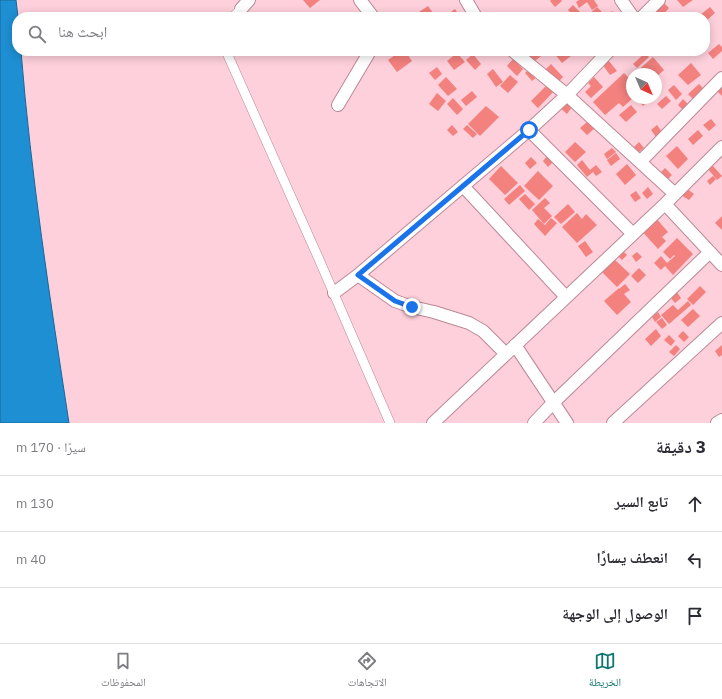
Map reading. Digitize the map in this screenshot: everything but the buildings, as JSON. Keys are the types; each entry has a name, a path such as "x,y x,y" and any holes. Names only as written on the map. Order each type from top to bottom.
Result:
{"street":[{"path":"238,12 249,0"},
{"path":"360,0 368,12"},
{"path":"466,0 473,12"},
{"path":"621,0 629,12"},
{"path":"647,12 659,0"},
{"path":"228,56 390,423"},
{"path":"338,105 367,56"},
{"path":"519,56 567,95 675,194"},
{"path":"334,293 358,275 529,130 567,95 604,56"},
{"path":"640,162 722,78"},
{"path":"529,130 633,234"},
{"path":"433,423 665,204 722,147"},
{"path":"463,186 566,298"},
{"path":"665,204 722,265"},
{"path":"534,423 710,252"},
{"path":"358,275 395,301 469,322 483,331 506,354"},
{"path":"613,423 722,322"},
{"path":"515,345 567,423"},
{"path":"717,423 722,420"}],"water":[{"path":"0,0 16,0 17,12 12,12 12,56 21,56 30,144 48,284 69,423 0,423"}],"route":[{"path":"412,307 395,301 358,275 529,130"}]}
